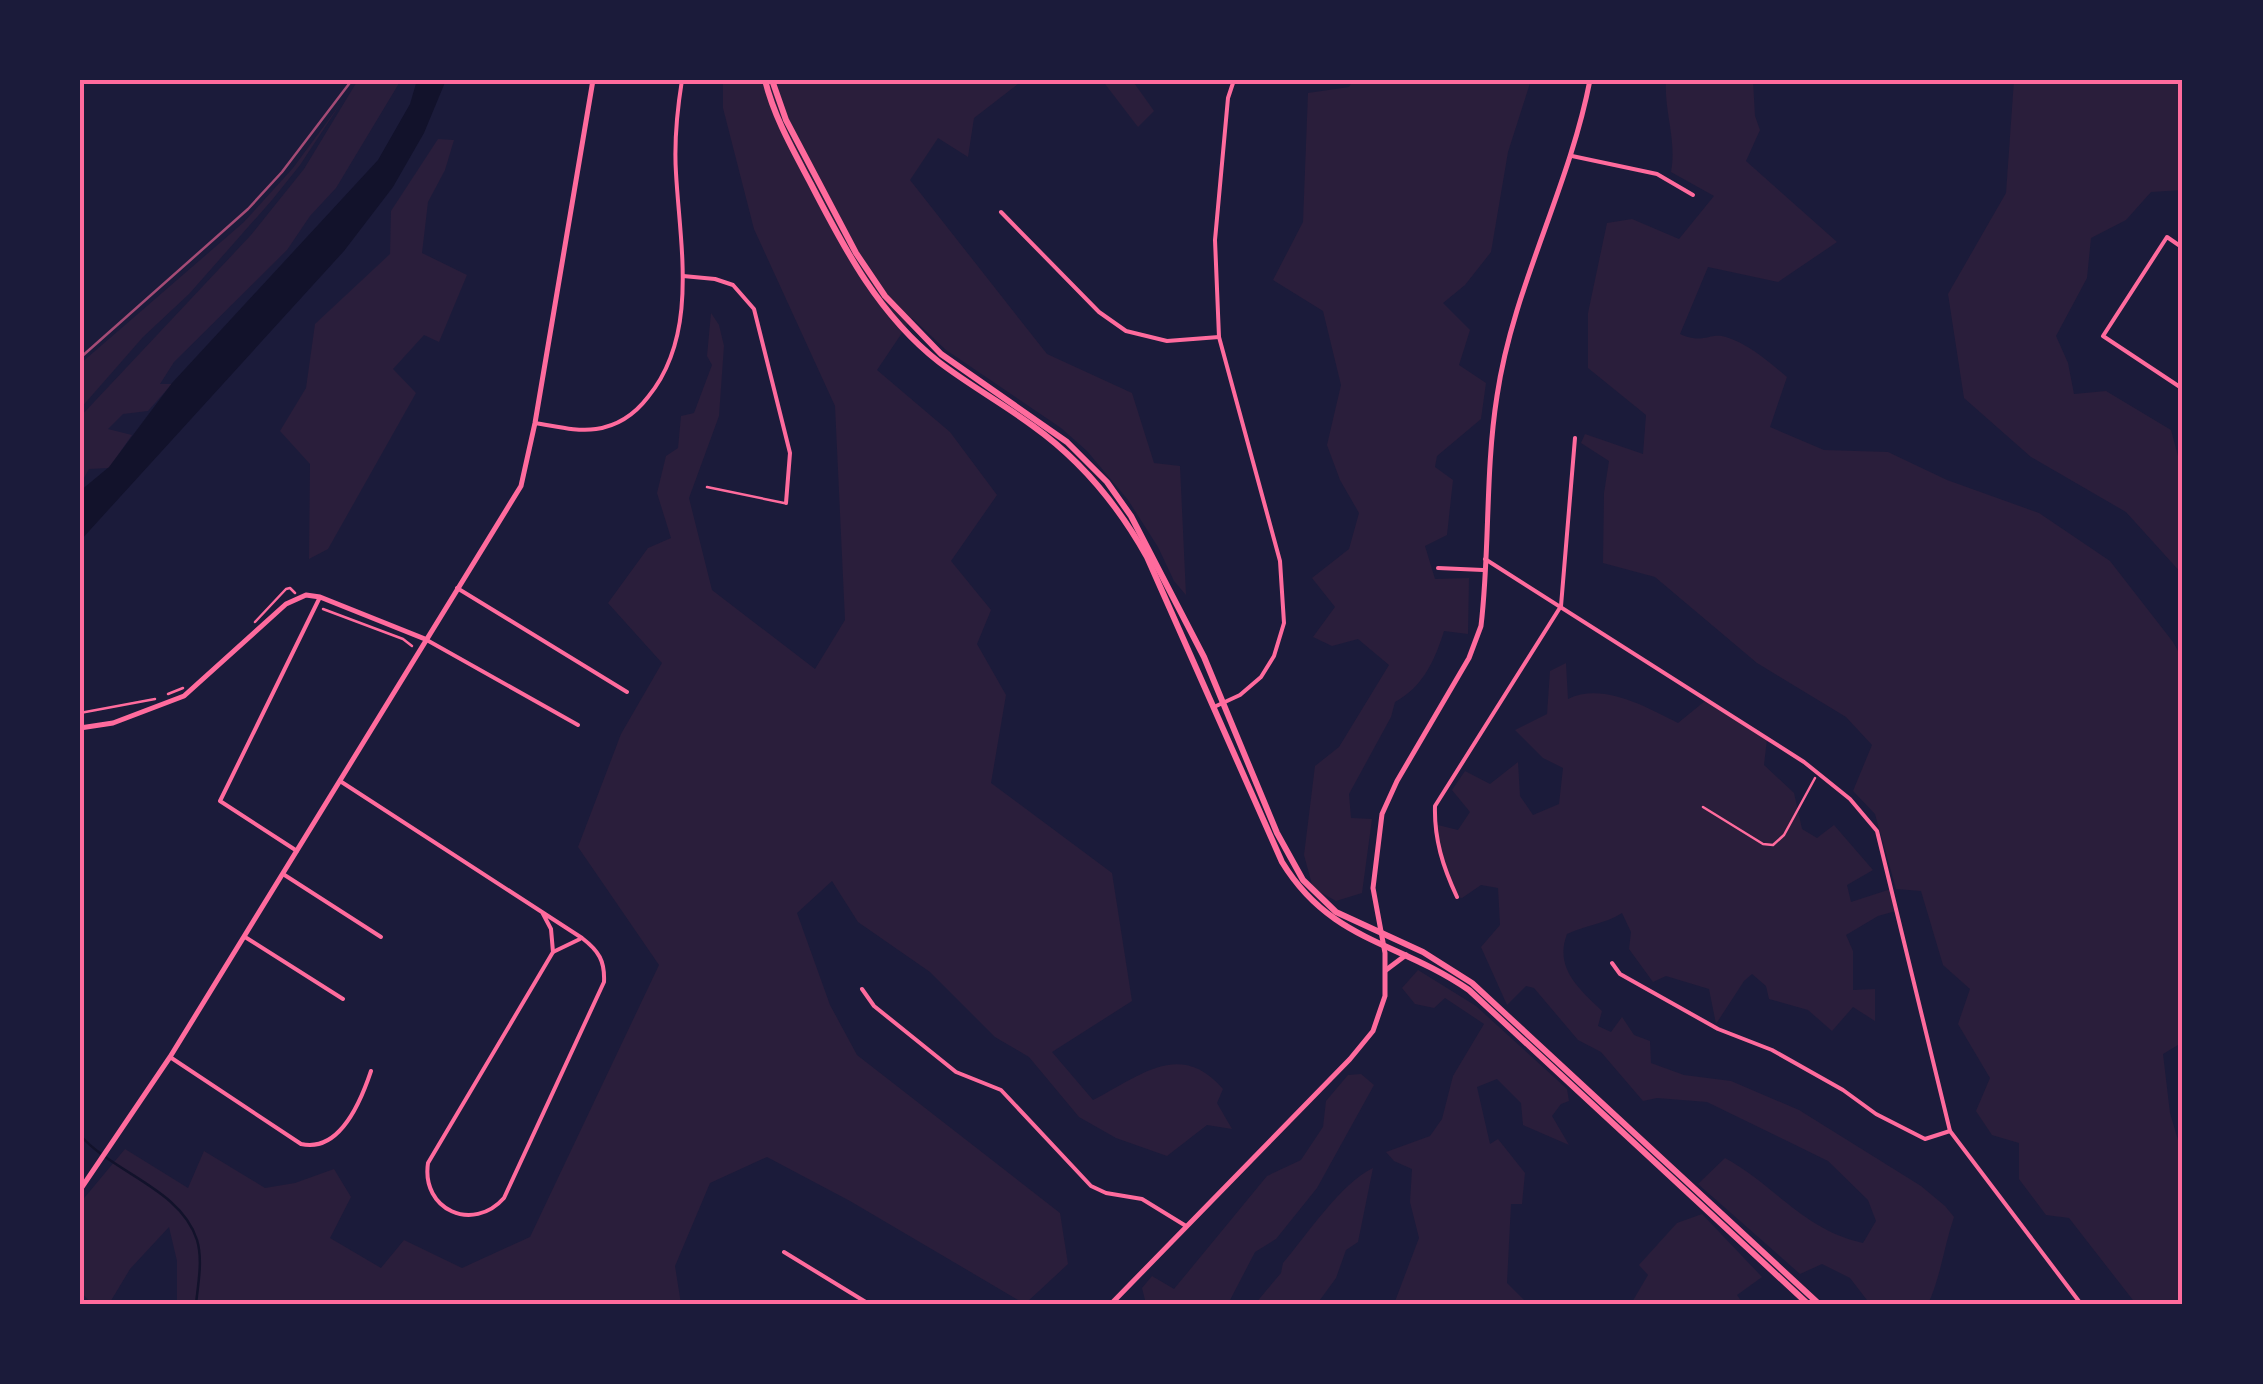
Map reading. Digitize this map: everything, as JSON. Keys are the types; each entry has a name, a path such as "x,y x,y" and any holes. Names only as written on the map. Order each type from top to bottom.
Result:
{"main road":[{"path":"768,80 856,252 885,296 940,354 1067,442 1121,501 1155,557 1293,866 1310,889 1336,912 1424,952 1472,983 1819,1304"},
{"path":"768,80 787,139 850,259 890,314 937,360 1050,438 1116,506 1147,557 1282,862 1294,881 1320,910 1336,921 1450,978 1488,1006 1808,1304"}],"street":[{"path":"80,1190 170,1056 521,486 593,80"},
{"path":"535,423 598,429 616,424 639,408 660,382 672,356 683,276 676,170 682,80"},
{"path":"1214,707 1248,690 1268,667 1284,624 1280,562 1219,337 1214,240 1228,98 1234,80"},
{"path":"1112,1304 1366,1041 1381,1010 1386,970 1372,888 1382,814 1396,781 1426,735 1476,641 1482,610 1497,396 1520,293 1572,156 1590,80"},
{"path":"1572,156 1657,174 1693,195"},
{"path":"1000,212 1099,312 1126,331 1167,341 1219,337"},
{"path":"2183,248 2167,237 2103,336 2183,389"},
{"path":"683,276 715,278 732,285 754,310 790,454 786,504 707,487"},
{"path":"1456,897 1441,862 1435,806 1560,606 1575,438"},
{"path":"1484,558 1818,772 1850,799 1876,832 1950,1131 2081,1304"},
{"path":"1438,568 1484,570"},
{"path":"457,588 628,692"},
{"path":"80,728 113,723 184,696 286,604 306,596 425,639 578,725"},
{"path":"297,851 220,802 320,598"},
{"path":"340,781 582,938 595,948 605,965 604,982 504,1198 482,1214 457,1214 443,1208 431,1193 428,1163 553,952 582,938"},
{"path":"283,874 381,937"},
{"path":"542,912 551,929 553,952"},
{"path":"244,937 342,999"},
{"path":"1386,970 1406,955"},
{"path":"1612,964 1620,974 1718,1030 1772,1050 1900,1128 1926,1138 1950,1131"},
{"path":"862,990 874,1006 956,1072 1001,1090 1091,1186 1106,1194 1142,1199 1186,1226"},
{"path":"170,1056 301,1144 314,1146 326,1144 338,1133 366,1087 371,1070"},
{"path":"784,1252 870,1304"}],"path":[{"path":"252,625 286,589 295,593"},
{"path":"322,608 403,639 413,647"},
{"path":"80,713 134,704 187,686"},
{"path":"1703,808 1763,844 1773,845 1784,835 1818,772"}],"shaded area":[{"path":"358,80 401,80 336,188 310,216 287,250 174,362 160,384 172,384 148,411 123,414 108,429 132,435 109,468 89,469 80,485 80,417 251,235 304,169"},
{"path":"417,80 446,80 424,133 393,187 344,251 80,541 80,491 109,467 172,383 378,160 410,104"},
{"path":"723,80 1023,80 974,118 968,157 938,138 910,180 1047,354 1132,393 1154,463 1180,466 1186,595 1128,500 1087,451 1061,428 946,350 912,318 877,370 950,432 997,495 951,561 991,610 977,644 1006,695 991,783 1112,873 1132,1001 1052,1052 1093,1100 1160,1067 1191,1066 1223,1089 1217,1103 1232,1129 1207,1125 1167,1156 1116,1138 1079,1117 1029,1057 995,1037 930,972 858,922 832,881 797,913 830,1005 857,1055 1060,1213 1068,1264 1025,1304 767,1157 710,1183 675,1266 681,1304 177,1304 177,1261 169,1227 130,1269 109,1304 92,1304 80,1291 80,1203 125,1149 188,1188 204,1151 265,1188 295,1183 334,1169 351,1197 330,1238 381,1268 404,1240 462,1268 530,1237 659,965 578,847 621,734 662,663 608,603 648,548 671,538 657,493 666,456 678,448 681,416 694,413 712,365 707,356 711,313 719,325 724,346 719,416 689,498 712,590 815,669 845,620 835,406 754,229 723,108"},
{"path":"1102,80 1132,80 1154,111 1138,127"},
{"path":"1353,80 1531,80 1508,152 1491,252 1465,285 1443,303 1470,330 1459,365 1486,383 1481,419 1437,456 1435,467 1453,480 1447,535 1425,546 1435,579 1469,578 1468,634 1444,631 1427,672 1395,702 1391,717 1349,794 1351,818 1372,819 1362,893 1336,901 1313,888 1304,855 1315,766 1339,747 1389,665 1358,639 1332,646 1313,637 1335,607 1312,578 1349,549 1359,513 1340,480 1327,445 1341,385 1323,311 1273,280 1303,222 1308,93 1349,87"},
{"path":"1666,80 1753,80 1755,116 1760,130 1746,161 1837,242 1778,282 1708,267 1680,334 1734,340 1787,377 1770,427 1824,450 1888,452 1947,480 2039,513 2110,561 2183,660 2183,1042 2163,1054 2170,1113 2183,1157 2183,1304 2136,1304 2069,1218 2046,1215 2019,1179 2019,1143 1992,1135 1976,1111 1990,1078 1958,1024 1970,989 1943,965 1921,891 1896,889 1875,814 1853,791 1872,745 1846,717 1757,663 1655,577 1603,563 1604,493 1609,461 1581,443 1585,434 1643,454 1646,415 1588,368 1588,313 1607,223 1632,219 1679,239 1714,196 1671,172"},
{"path":"2014,80 2183,80 2183,190 2151,192 2126,220 2091,238 2087,278 2056,336 2068,363 2074,394 2106,391 2171,430 2178,456 2183,458 2183,575 2126,512 2031,457 1964,398 1948,294 2006,193"},
{"path":"341,103 272,200 80,409 80,364 244,222 293,168"},
{"path":"438,139 454,140 445,170 428,202 422,253 467,275 439,342 424,335 393,369 416,393 328,549 309,559 310,464 280,431 306,388 315,324 390,254 391,211"},
{"path":"1566,663 1568,699 1581,694 1610,695 1678,723 1705,701 1767,739 1764,765 1794,793 1802,829 1817,838 1834,825 1873,870 1847,885 1851,902 1891,889 1896,911 1878,916 1846,935 1853,951 1853,990 1875,989 1875,1021 1853,1007 1832,1031 1808,1010 1769,999 1766,986 1752,974 1716,1024 1709,989 1666,976 1653,982 1629,949 1631,932 1622,913 1567,934 1564,957 1571,977 1602,1011 1598,1026 1611,1032 1622,1017 1634,1035 1650,1041 1651,1063 1684,1075 1731,1081 1799,1110 1921,1186 1945,1206 1954,1217 1928,1304 1870,1304 1850,1278 1822,1264 1800,1274 1698,1184 1725,1158 1823,1228 1863,1243 1876,1221 1868,1200 1828,1161 1707,1102 1657,1098 1643,1101 1601,1052 1578,1040 1534,988 1526,986 1507,1005 1481,947 1500,925 1498,888 1481,885 1462,898 1457,897 1441,861 1434,824 1458,830 1470,812 1452,790 1465,771 1490,784 1518,762 1520,796 1533,815 1559,804 1563,768 1543,758 1515,730 1547,714 1550,671"},
{"path":"1418,970 1476,1006 1567,1089 1569,1101 1561,1104 1552,1116 1569,1145 1523,1125 1521,1103 1497,1079 1477,1087 1490,1144 1498,1139 1525,1173 1522,1204 1511,1204 1507,1283 1528,1304 1394,1304 1419,1238 1410,1202 1412,1169 1394,1161 1386,1152 1430,1136 1442,1119 1453,1076 1484,1024 1445,998 1434,1008 1415,1004 1402,988"},
{"path":"1361,1074 1374,1085 1317,1188 1276,1239 1255,1252 1228,1304 1146,1304 1142,1288 1152,1276 1174,1289 1267,1176 1301,1160 1323,1127 1326,1101 1348,1075"},
{"path":"1373,1168 1358,1242 1346,1250 1336,1278 1317,1304 1255,1304 1325,1211 1349,1185"},
{"path":"1702,1214 1762,1277 1737,1295 1743,1304 1631,1304 1648,1275 1639,1265 1677,1223"}],"waterway":[{"path":"80,1135 162,1194 189,1222 200,1256 196,1304"}],"railway":[{"path":"80,358 248,209 282,172 352,80"}]}
